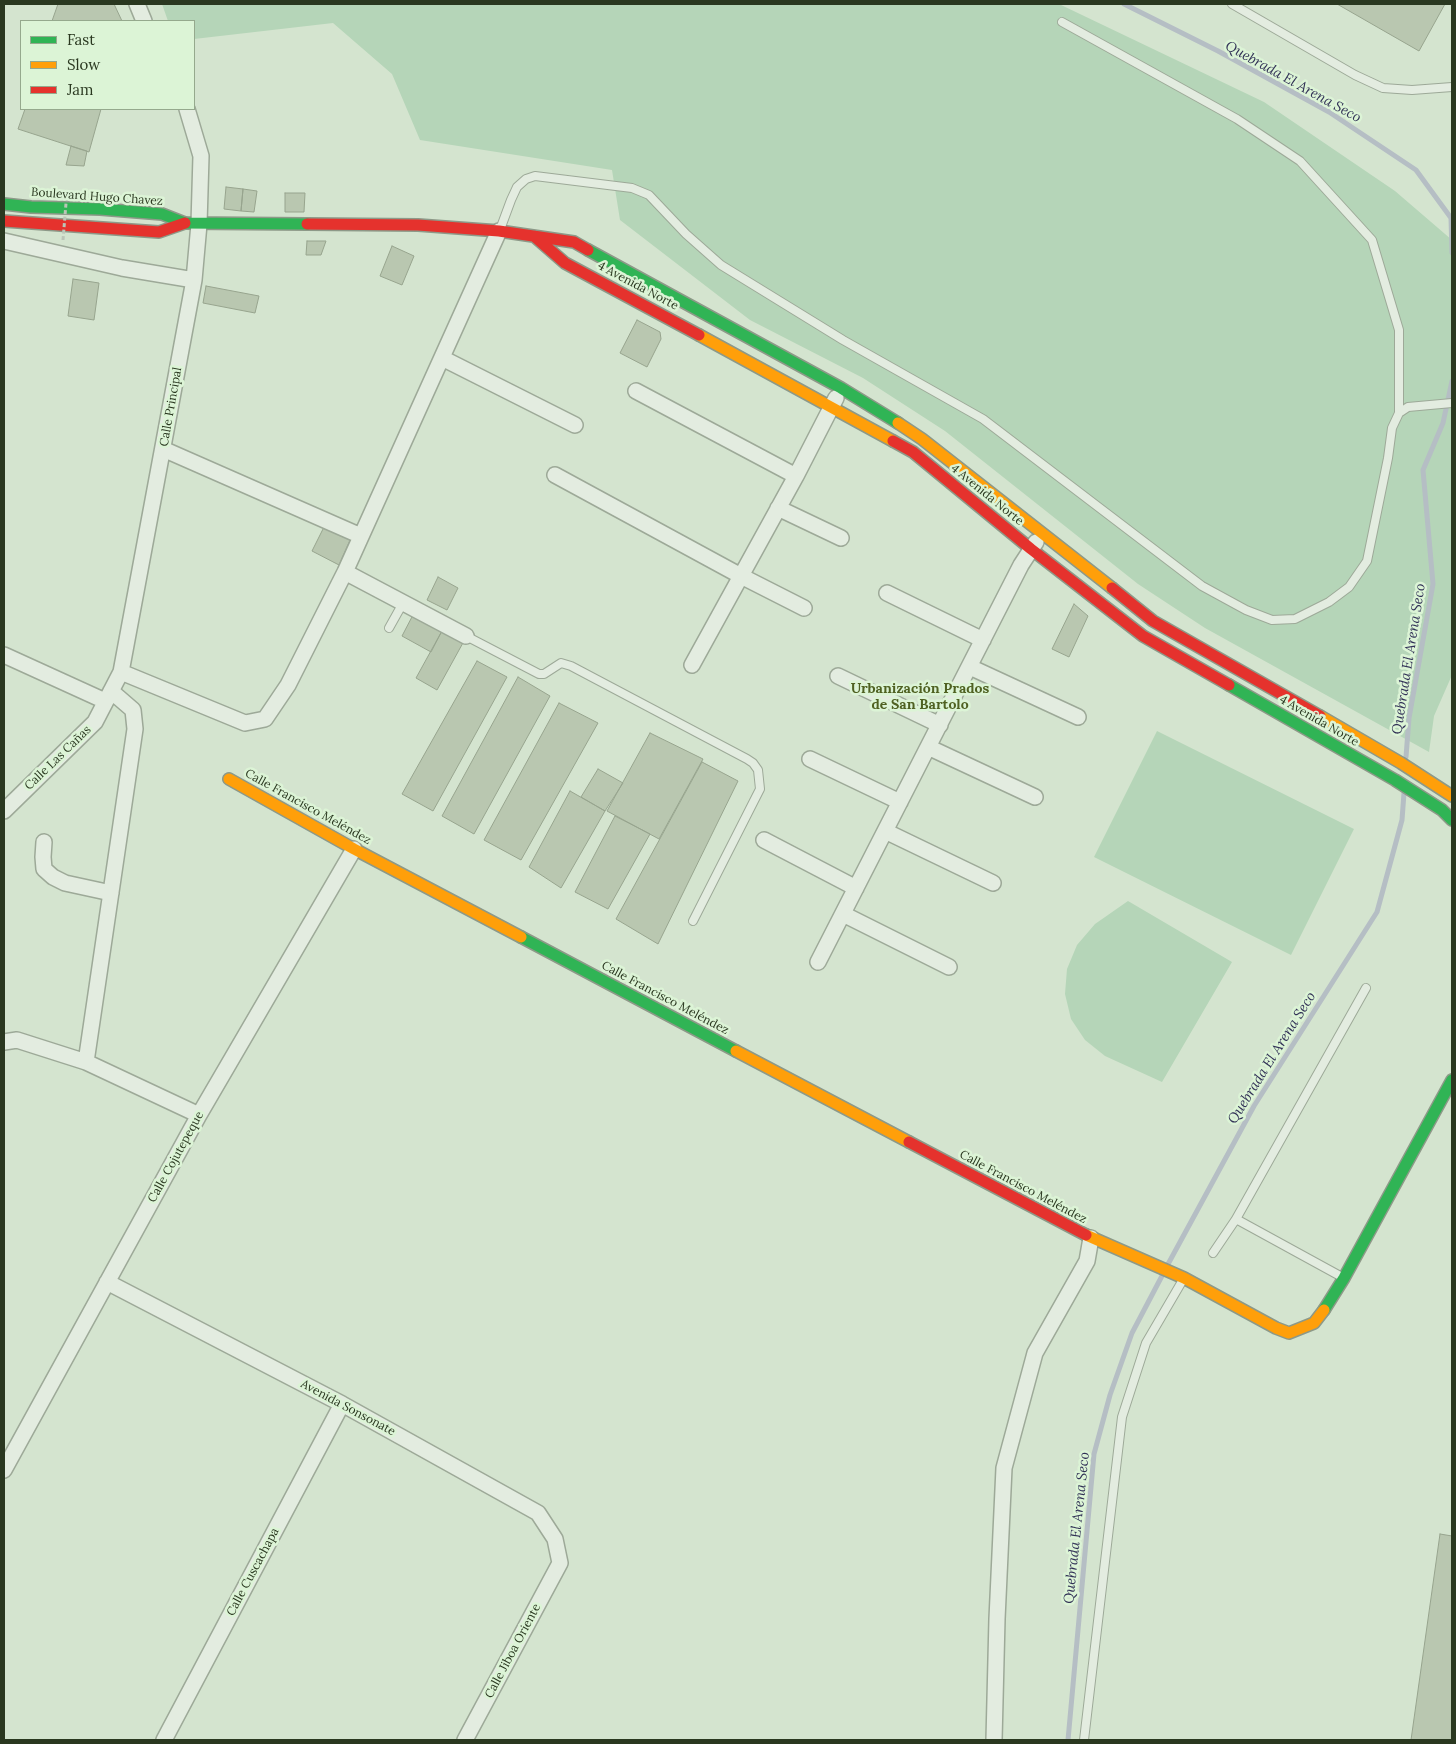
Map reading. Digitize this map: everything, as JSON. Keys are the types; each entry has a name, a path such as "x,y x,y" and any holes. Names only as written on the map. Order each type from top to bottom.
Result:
{"main road":[{"name":"Boulevard Hugo Chavez","path":"4,204 31,207 100,206 162,214 192,224"},
{"path":"4,221 159,232 192,224"},
{"name":"4 Avenida Norte","path":"192,224 418,225 499,231 574,242 841,388 922,439 1153,621 1401,763 1452,796"},
{"name":"4 Avenida Norte","path":"533,235 565,263 832,406 913,452 1031,549 1143,636 1395,780 1442,810 1452,820"},
{"name":"Calle Francisco Meléndez","path":"229,779 354,848 1091,1238 1180,1276 1276,1328 1289,1333 1302,1329 1314,1322 1322,1313 1344,1278"},
{"path":"1344,1278 1452,1080"}],"street":[{"path":"137,4 144,20"},
{"name":"Calle Principal","path":"108,696 121,672 194,280 192,224 201,156 187,110"},
{"path":"121,672 245,723 265,719 288,685 345,572 499,231"},
{"path":"4,241 60,255 194,280"},
{"path":"442,358 575,425"},
{"path":"692,665 796,476 841,388"},
{"path":"636,391 796,476"},
{"path":"163,449 361,536"},
{"path":"555,474 741,576 804,608"},
{"path":"778,508 841,538"},
{"path":"818,962 1021,565 1043,534"},
{"path":"345,572 466,636"},
{"path":"887,593 984,640"},
{"path":"4,655 108,696 133,710 135,729 86,1062"},
{"path":"970,667 1078,717"},
{"path":"838,676 940,725"},
{"name":"Calle Las Cañas","path":"4,811 95,722 108,696"},
{"path":"928,748 1035,797"},
{"path":"810,759 900,802"},
{"path":"885,831 993,883"},
{"path":"764,840 856,888"},
{"path":"44,842 44,869 53,877 64,883 111,893"},
{"name":"Calle Cojutepeque","path":"4,1470 199,1115 354,848"},
{"path":"843,914 949,967"},
{"path":"4,1042 17,1040 86,1062 199,1115"},
{"path":"994,1740 1004,1468 1035,1353 1087,1261 1091,1238"},
{"name":"Avenida Sonsonate","path":"107,1282 342,1404 538,1513 555,1539 560,1562"},
{"name":"Calle Cuscachapa","path":"164,1740 342,1404"},
{"name":"Calle Jiboa Oriente","path":"466,1740 560,1562"}],"lane":[{"path":"1232,4 1356,76 1383,88 1412,90 1452,87"},
{"path":"499,231 517,187 526,179 536,176 632,188 650,195 686,234 721,265 843,340 982,419 1202,586 1246,610 1272,620 1294,619 1329,602 1349,587 1367,561 1388,458 1392,428 1399,413 1399,330 1372,240 1300,161 1237,119 1062,22"},
{"path":"1399,413 1408,407 1452,403"},
{"path":"389,628 403,602"},
{"path":"466,636 539,674 544,674 562,664 571,666 738,754 753,764 758,770 760,789 693,921"},
{"path":"1213,1253 1236,1219 1366,988"},
{"path":"1236,1219 1344,1278"},
{"path":"1084,1740 1122,1417 1146,1343 1180,1276"}],"path":[{"path":"63,240 67,191"}],"green space":[{"path":"162,4 1059,4 1264,102 1395,191 1452,240 1452,675 1434,716 1429,752 1205,628 1138,584 945,431 863,378 750,320 620,220 612,170 420,140 392,74 333,23 195,39 195,20 168,20"},
{"path":"1157,731 1354,829 1291,955 1094,857"},
{"path":"1128,901 1232,962 1162,1082 1105,1056 1085,1040 1071,1019 1065,994 1067,969 1077,945 1095,924"}],"building":[{"path":"58,4 114,4 122,20 52,20"},
{"path":"1337,4 1445,4 1419,51"},
{"path":"25,110 101,110 89,152 18,129"},
{"path":"71,146 87,151 84,166 66,165"},
{"path":"226,187 243,189 241,211 224,209"},
{"path":"243,189 257,191 254,212 241,211"},
{"path":"285,193 305,193 304,212 285,212"},
{"path":"307,241 326,241 321,255 306,255"},
{"path":"392,246 414,256 402,285 380,276"},
{"path":"73,279 99,283 94,320 68,316"},
{"path":"206,286 259,296 255,313 203,303"},
{"path":"637,320 660,332 661,339 647,367 620,353"},
{"path":"325,525 351,538 339,565 312,551"},
{"path":"438,577 458,588 447,610 427,600"},
{"path":"1074,604 1088,616 1069,657 1052,649"},
{"path":"414,613 443,629 431,652 402,636"},
{"path":"443,629 464,641 437,690 416,678"},
{"path":"477,661 507,677 433,811 402,794"},
{"path":"518,677 550,696 474,834 442,816"},
{"path":"559,703 598,723 521,860 484,840"},
{"path":"650,733 703,759 659,839 607,811"},
{"path":"702,762 738,781 658,944 616,919"},
{"path":"598,769 623,783 605,811 581,797"},
{"path":"570,791 605,811 561,888 529,867"},
{"path":"615,816 650,834 608,909 575,892"},
{"path":"1440,1534 1452,1536 1452,1740 1411,1740"}],"waterway":[{"name":"Quebrada El Arena Seco","path":"1124,4 1218,51 1329,112 1416,170 1451,218 1452,253"},
{"name":"Quebrada El Arena Seco","path":"1406,757 1409,718 1433,584 1423,470 1443,423 1452,381"},
{"name":"Quebrada El Arena Seco","path":"1167,1266 1254,1106 1377,912 1402,820 1404,793"},
{"name":"Quebrada El Arena Seco","path":"1068,1740 1094,1454 1110,1395 1132,1333 1163,1274"}],"traffic: fast":[{"path":"4,204 162,214 185,223 307,224"},
{"path":"588,250 841,388 898,423"},
{"path":"1229,685 1395,780 1442,810 1452,820"},
{"path":"521,937 736,1051"},
{"path":"1324,1310 1344,1278 1452,1080"}],"traffic: slow":[{"path":"699,335 893,441"},
{"path":"898,423 922,439 1112,588"},
{"path":"1320,716 1401,763 1452,796"},
{"path":"229,779 354,849 521,937"},
{"path":"736,1051 909,1142"},
{"path":"1086,1235 1184,1278 1276,1328 1289,1333 1314,1323 1324,1310"}],"traffic: jam":[{"path":"4,221 159,232 185,223"},
{"path":"307,224 418,225 499,231 574,242 588,250"},
{"path":"534,236 565,263 699,335"},
{"path":"893,441 913,452 1031,549 1143,636 1229,685"},
{"path":"1112,588 1153,621 1320,716"},
{"path":"909,1142 1086,1235"}],"district":[{"name":"Urbanización Prados de San Bartolo","path":"920,698"}]}
